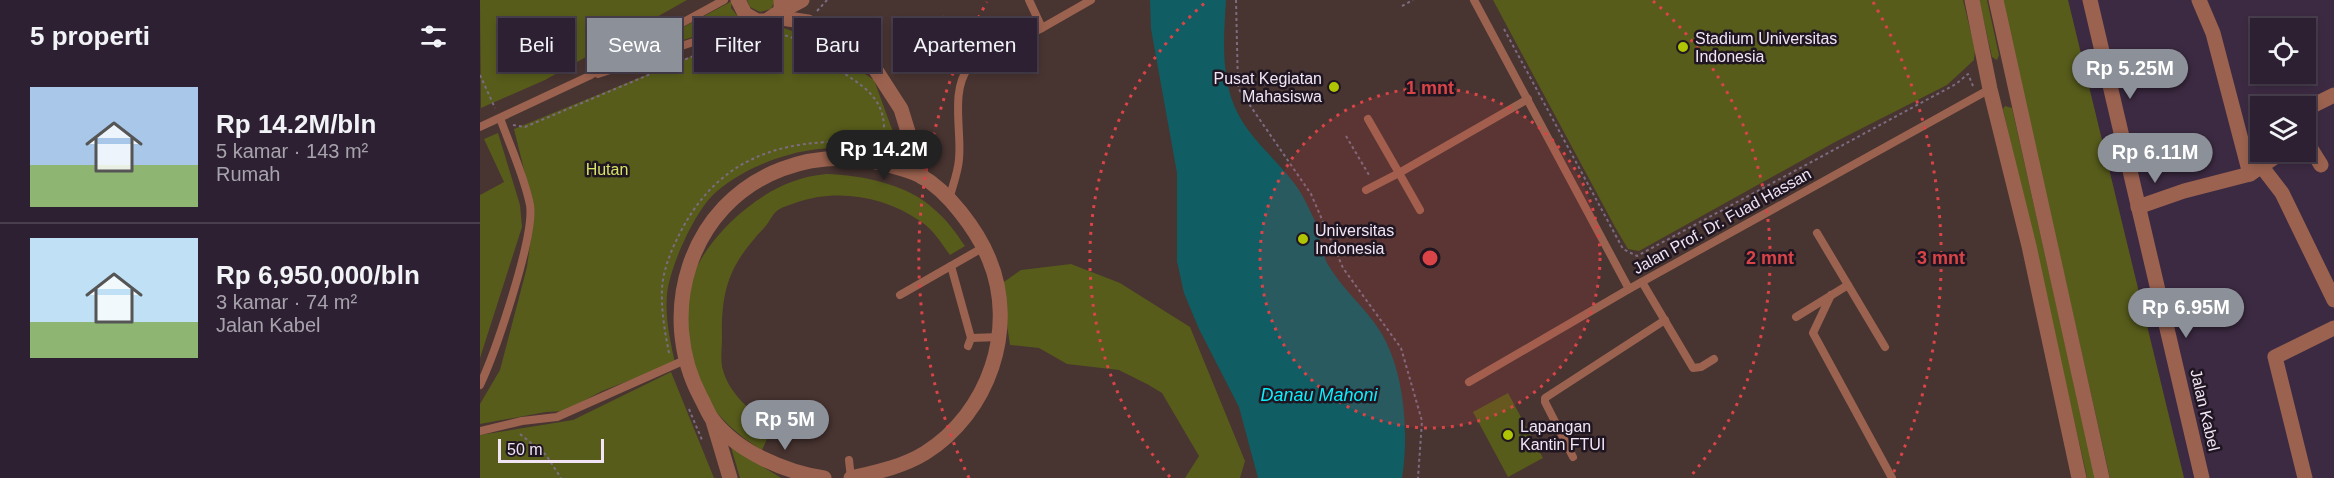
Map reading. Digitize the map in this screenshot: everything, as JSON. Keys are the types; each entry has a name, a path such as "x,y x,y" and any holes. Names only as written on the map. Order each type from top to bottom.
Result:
{"street":[{"path":"738,0 745,14 752,18"},
{"path":"777,14 802,0"},
{"path":"1972,0 1983,92 2029,246 2079,478"},
{"path":"1995,0 2102,478"},
{"name":"Jalan Kabel","path":"2090,0 2202,478"},
{"path":"2199,0 2213,33 2256,170 2282,193 2334,300"},
{"path":"777,14 808,21 835,36 872,64 902,109 922,177"},
{"path":"1983,92 2014,86"},
{"path":"2316,104 2334,95"},
{"path":"2316,157 2321,165"},
{"path":"730,478 713,420 693,383 679,364 680,311 690,262 715,218 745,190 774,172 822,159 872,161 922,177 965,216 984,247 993,269 999,305 1000,337 985,386 970,411 950,434 926,452 899,466 851,478"},
{"path":"2138,207 2256,170 2268,162"},
{"path":"2305,478 2275,357 2334,328"},
{"path":"713,420 761,458 800,476 824,478"}],"lane":[{"path":"480,127 589,76 724,0"},
{"path":"1029,0 1042,28"},
{"path":"1037,31 1090,0"},
{"name":"Jalan Prof. Dr. Fuad Hassan","path":"1474,0 1629,289 1983,92"},
{"path":"589,76 694,42"},
{"path":"949,201 959,161 960,90 966,72"},
{"path":"1366,190 1527,99"},
{"path":"480,386 490,364 530,232 530,207 524,184 500,118"},
{"path":"1368,119 1420,210"},
{"path":"1817,232 1885,347"},
{"path":"900,295 984,247"},
{"path":"951,266 969,342 1000,337"},
{"path":"1642,282 1693,368 1701,367 1714,359"},
{"path":"1796,317 1848,285"},
{"path":"1468,382 1629,289"},
{"path":"1831,295 1814,333 1892,478"},
{"path":"1573,457 1545,398 1665,320"},
{"path":"480,431 557,417 679,364"},
{"path":"849,460 851,478"}],"path":[{"path":"1236,0 1238,88 1311,194 1343,268 1401,348 1422,421 1418,478"},
{"path":"1402,6 1413,0"},
{"path":"679,364 664,332 662,289 668,256 683,226 703,196 724,174 777,148 800,143 868,140 883,143 884,127 880,108 872,93 793,38 777,14"},
{"path":"1499,21 1623,249 1637,255 1956,84 1968,74 1983,92"},
{"path":"480,75 500,118 512,125 525,127 694,57"},
{"path":"1346,136 1375,185"},
{"path":"685,400 706,448"},
{"path":"509,424 546,455 561,478"}],"shaded area":[{"name":"Universitas Indonesia","path":"480,0 2068,0 2184,478 480,478"}],"green space":[{"path":"480,0 687,0 655,18 587,18 587,56 575,63 575,18 498,18 498,72 559,72 481,108"},
{"path":"747,0 775,0 771,9 760,12 750,7"},
{"path":"1493,0 1963,0 1975,49 1974,60 1947,85 1835,142 1639,251 1628,249 1615,227"},
{"path":"1979,0 1987,0 1999,55 1997,60 1992,57"},
{"path":"2002,0 2068,0 2184,478 2110,478"},
{"path":"732,1 731,8 739,18 700,18"},
{"path":"694,21 694,36 682,41 682,28"},
{"name":"Hutan","path":"782,28 794,31 794,72 862,72 874,80 900,151 838,148 805,151 764,163 726,184 707,201 699,213 684,241 669,284 667,312 675,363 602,391 565,411 546,412 480,424 480,404 500,370 527,267 532,230 526,178 514,129 654,72 682,72 682,60 694,55 694,72 782,72"},
{"path":"2005,106 2012,108 2095,478 2087,478 2003,109"},
{"path":"498,133 520,205 522,227 480,358 480,195 504,182 484,139"},
{"path":"826,174 869,179 898,187 912,194 939,214 965,246 950,255 925,224 906,212 875,200 859,197 811,198 776,212 736,265 726,291 722,320 722,363 726,379 743,403 772,428 762,450 739,434 719,415 701,385 690,350 688,332 687,314 692,280 700,260 714,240 747,208 784,185"},
{"path":"1071,264 1120,283 1190,327 1245,461 1240,478 1185,478 1199,456 1162,393 1147,384 1119,370 1067,364 1039,348 1010,345 1001,284 1021,270"},
{"path":"671,372 714,478 480,478 480,435 573,420"},
{"name":"Lapangan Kantin FTUI","path":"1508,393 1543,458 1508,477 1473,412"},
{"path":"731,447 781,478 740,478"}],"water":[{"name":"Danau Mahoni","path":"1150,0 1226,0 1224,38 1226,76 1237,112 1251,134 1300,192 1316,223 1327,263 1380,331 1395,365 1400,383 1405,423 1402,478 1258,478 1239,407 1199,329 1184,293 1177,261 1177,173 1151,29"}],"place":[{"name":"Stadium Universitas Indonesia","path":"1683,47"},
{"name":"Pusat Kegiatan Mahasiswa","path":"1334,87"},
{"name":"Universitas Indonesia","path":"1303,239"},
{"name":"Lapangan Kantin FTUI","path":"1508,435"}]}
